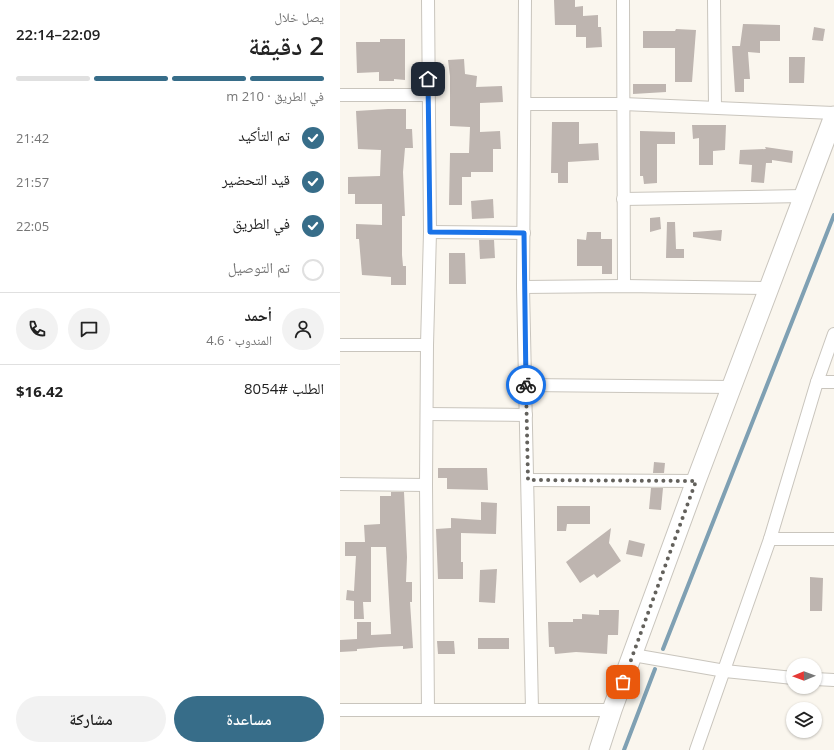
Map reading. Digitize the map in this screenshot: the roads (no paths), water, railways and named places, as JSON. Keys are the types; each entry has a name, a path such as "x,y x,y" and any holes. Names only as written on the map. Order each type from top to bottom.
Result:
{"main road":[{"path":"599,750 612,710 696,481 834,116"}],"street":[{"path":"428,0 430,232 427,345 426,485 428,709"},
{"path":"526,0 523,287 532,709"},
{"path":"623,0 624,286"},
{"path":"714,0 715,107"},
{"path":"340,95 428,95"},
{"path":"526,104 623,104 834,112"},
{"path":"623,199 804,196"},
{"path":"430,232 524,233"},
{"path":"523,287 624,286 769,288"},
{"path":"696,750 725,671 770,539 817,382 834,334"},
{"path":"340,345 427,345"},
{"path":"817,382 834,382"},
{"path":"526,385 732,387"},
{"path":"427,414 526,415"},
{"path":"528,480 696,481"},
{"path":"340,484 426,485"},
{"path":"770,539 834,539"},
{"path":"633,655 725,671 786,677"},
{"path":"822,679 834,680"},
{"path":"340,710 612,710"}],"waterway":[{"path":"663,649 834,215"},
{"path":"624,750 655,669"}]}
